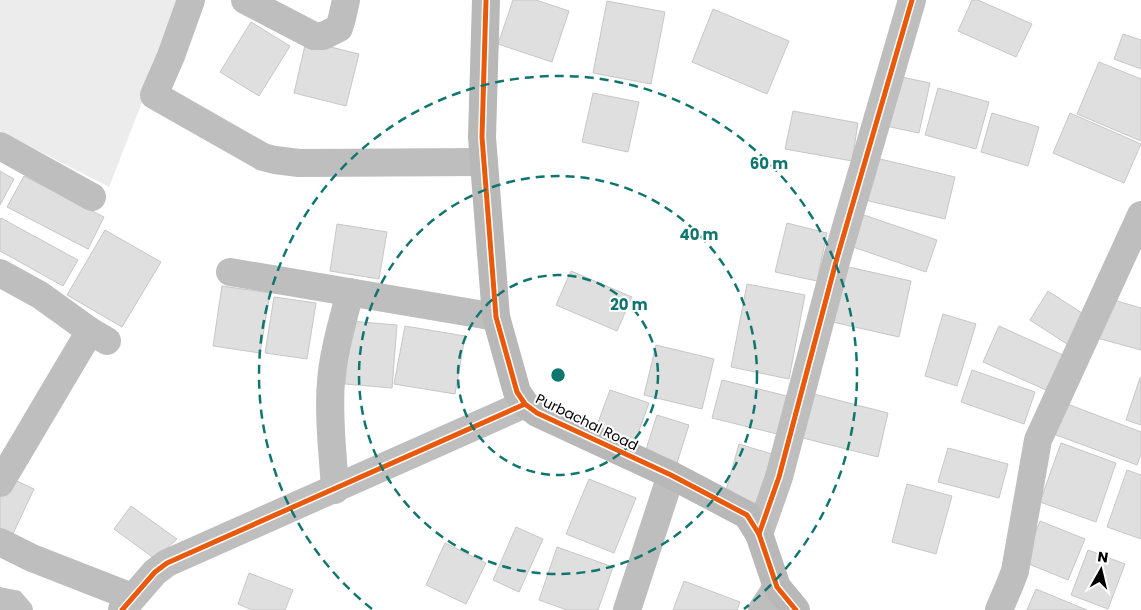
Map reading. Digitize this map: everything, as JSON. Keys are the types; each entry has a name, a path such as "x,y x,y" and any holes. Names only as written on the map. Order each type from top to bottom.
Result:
{"street":[{"path":"191,0 154,96 255,152 275,160 299,163 484,162"},
{"path":"245,0 314,36 323,36 339,28 346,0"},
{"name":"Purbachal Road","path":"486,0 482,137 496,317 517,392 526,404 537,413 671,475 747,515 759,534 777,587 796,610"},
{"path":"759,534 779,477 837,258 912,0"},
{"path":"0,146 92,197"},
{"path":"999,610 1015,571 1038,440 1141,215"},
{"path":"230,272 496,317"},
{"path":"0,273 40,295 98,336 0,483"},
{"path":"335,490 330,382 332,365 350,292"},
{"path":"0,542 127,604 155,572 168,563 526,404"},
{"path":"627,610 671,475"},
{"path":"762,610 777,587"}],"shaded area":[{"path":"0,0 182,0 109,187 0,131"},
{"path":"0,587 20,591 32,605 33,610 0,610"}],"building":[{"path":"513,0 536,0 569,11 552,62 498,44"},
{"path":"972,0 978,0 1032,24 1016,57 958,31"},
{"path":"607,1 665,12 651,84 593,73"},
{"path":"713,9 789,41 767,94 692,62"},
{"path":"251,22 290,46 259,96 220,72"},
{"path":"1123,34 1141,40 1141,69 1114,59"},
{"path":"306,41 359,54 346,106 294,93"},
{"path":"1099,62 1141,79 1141,141 1077,114"},
{"path":"892,75 930,83 919,133 881,125"},
{"path":"938,88 989,102 976,149 925,135"},
{"path":"593,93 639,102 628,152 582,142"},
{"path":"793,111 858,123 852,161 785,149"},
{"path":"992,113 1039,127 1028,166 981,152"},
{"path":"1070,113 1141,144 1124,183 1053,153"},
{"path":"876,158 955,177 945,219 865,200"},
{"path":"0,171 14,179 0,205"},
{"path":"24,176 104,217 88,249 7,207"},
{"path":"861,214 937,240 926,272 850,246"},
{"path":"1,218 78,260 63,286 0,251"},
{"path":"787,223 827,233 817,281 775,272"},
{"path":"337,224 387,232 379,279 330,271"},
{"path":"105,230 161,262 122,327 67,295"},
{"path":"840,265 911,281 899,337 828,321"},
{"path":"571,271 632,297 617,331 556,305"},
{"path":"747,284 805,295 789,379 731,367"},
{"path":"222,286 270,293 260,353 213,346"},
{"path":"1048,291 1088,317 1070,346 1030,320"},
{"path":"274,297 316,303 307,359 265,353"},
{"path":"1107,298 1141,308 1141,350 1097,338"},
{"path":"943,314 976,324 957,386 925,376"},
{"path":"350,321 397,325 392,388 345,384"},
{"path":"405,326 465,336 455,394 394,384"},
{"path":"999,326 1063,355 1046,390 983,362"},
{"path":"656,345 714,359 702,409 644,395"},
{"path":"972,370 1035,392 1024,424 961,402"},
{"path":"1141,378 1141,425 1126,420"},
{"path":"722,380 787,396 777,434 712,418"},
{"path":"610,390 649,403 632,450 593,436"},
{"path":"810,393 888,413 878,457 799,437"},
{"path":"1062,402 1141,432 1141,454 1137,465 1051,433"},
{"path":"657,415 689,425 675,469 643,459"},
{"path":"1061,443 1116,463 1096,522 1040,502"},
{"path":"739,444 775,455 761,505 725,494"},
{"path":"948,448 1008,464 999,498 938,482"},
{"path":"1127,470 1141,475 1141,539 1107,527"},
{"path":"4,475 34,489 11,538 0,532 0,484"},
{"path":"589,479 636,498 614,553 566,534"},
{"path":"907,484 952,496 936,554 892,542"},
{"path":"131,506 177,539 155,559 114,529"},
{"path":"1040,521 1085,539 1068,580 1024,562"},
{"path":"516,527 543,539 519,592 493,580"},
{"path":"445,543 486,563 466,604 426,585"},
{"path":"557,547 613,567 598,610 567,610 539,600"},
{"path":"1088,550 1125,564 1108,609 1071,595"},
{"path":"249,573 293,590 285,610 252,610 238,604"},
{"path":"684,581 740,602 737,610 673,610"},
{"path":"1036,589 1087,610 1027,610"}],"cycle path":[{"path":"486,0 482,137 496,317 517,392 525,404 537,413 671,475 747,515 759,534 777,587 796,610"},
{"path":"759,534 779,477 837,258 912,0"},
{"path":"122,610 155,572 167,563 525,404"}]}
